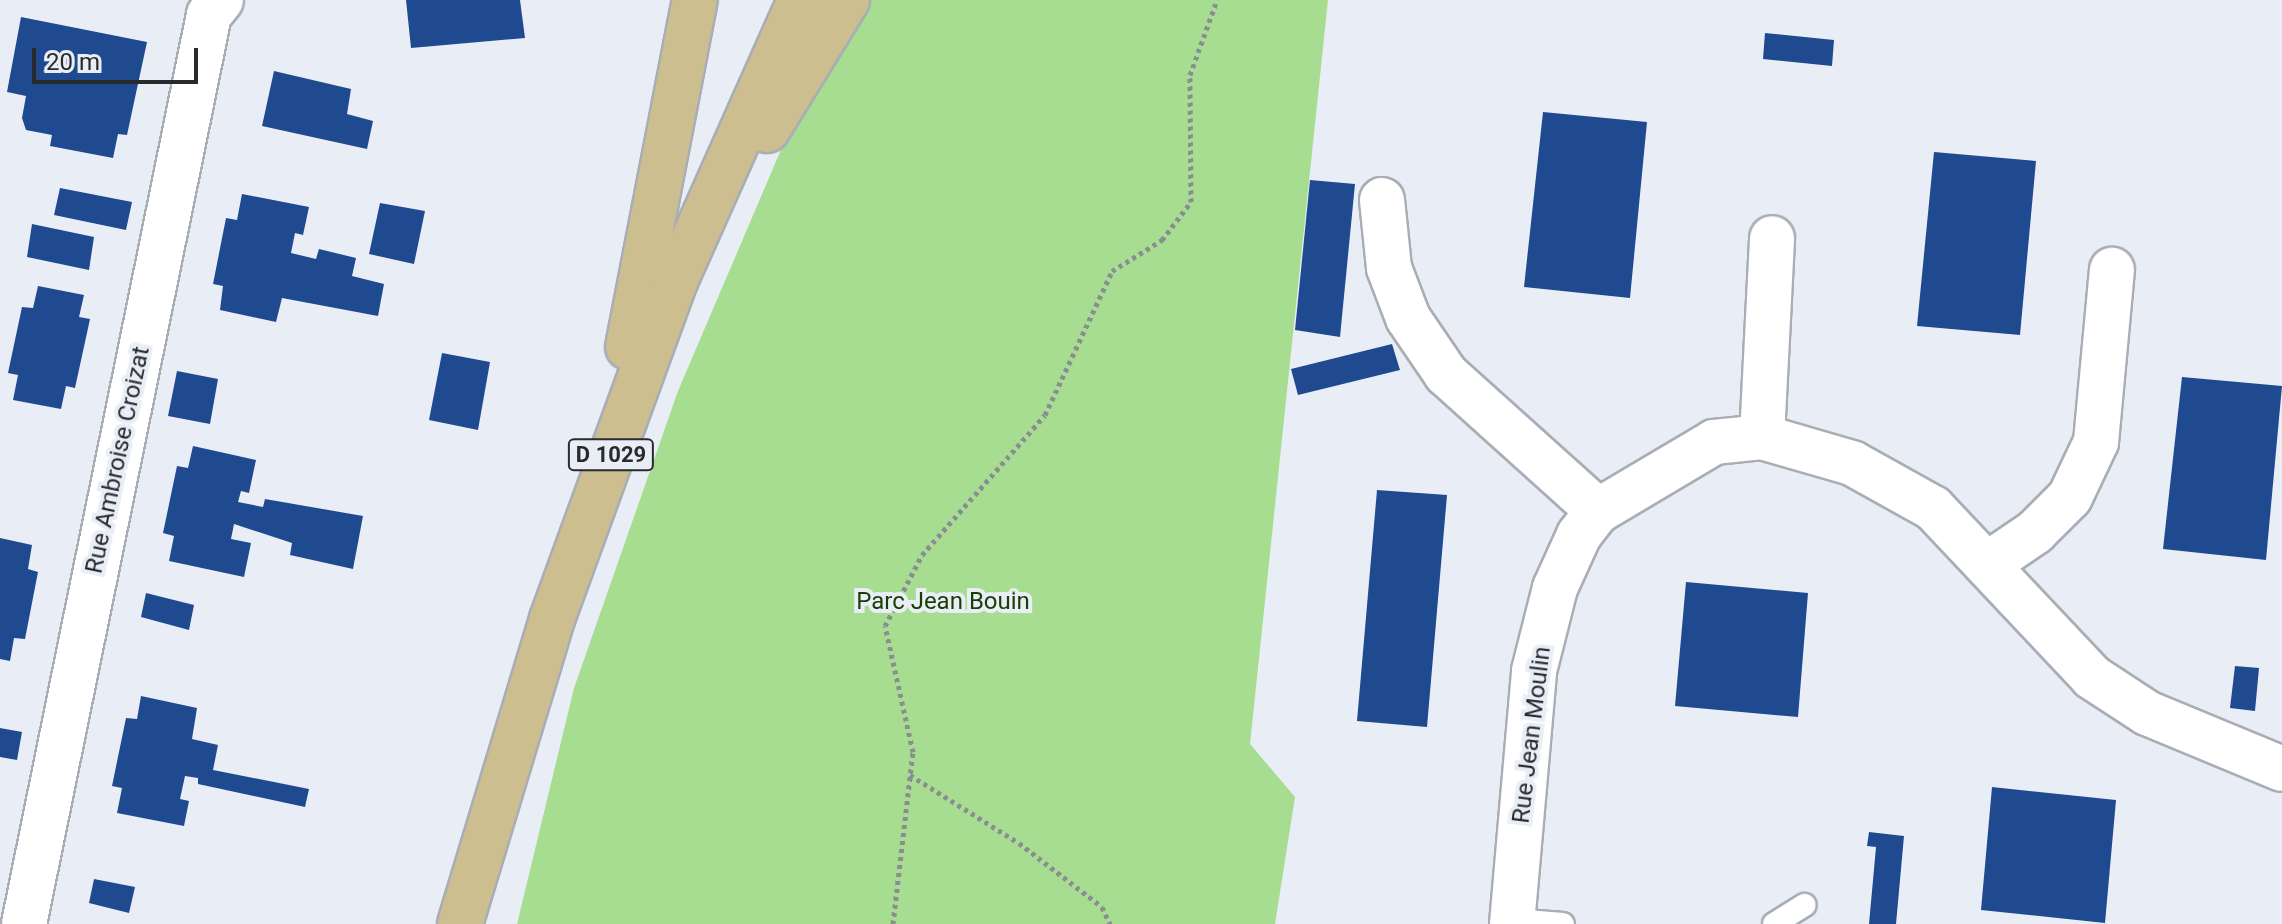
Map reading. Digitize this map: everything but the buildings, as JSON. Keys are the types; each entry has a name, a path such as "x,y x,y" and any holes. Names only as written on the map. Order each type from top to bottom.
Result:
{"main road":[{"path":"602,479 695,0"},
{"name":"D 1029","path":"460,924 552,619 602,479 676,279 800,0"},
{"path":"676,279 847,0"}],"street":[{"name":"Rue Ambroise Croizat","path":"24,924 209,15 221,0"},
{"path":"1382,200 1389,268 1408,318 1438,363 1598,511"},
{"path":"1762,437 1772,238"},
{"path":"1988,564 2035,532 2070,497 2096,442 2112,270"},
{"name":"Rue Jean Moulin","path":"1512,922 1534,671 1555,588 1579,535 1598,511 1714,442 1762,437 1852,463 1933,508 2092,677 2147,713 2282,769"}],"lane":[{"path":"1774,924 1805,905"},
{"path":"1512,922 1563,924"}],"path":[{"path":"893,924 913,752 885,626 922,555 1045,415 1112,271 1162,240 1191,202 1190,75 1217,0"},
{"path":"910,775 1019,843 1102,907 1110,924"}],"green space":[{"name":"Parc Jean Bouin","path":"863,0 1328,0 1250,744 1295,797 1275,924 517,924 574,688 678,391 786,138"}]}
